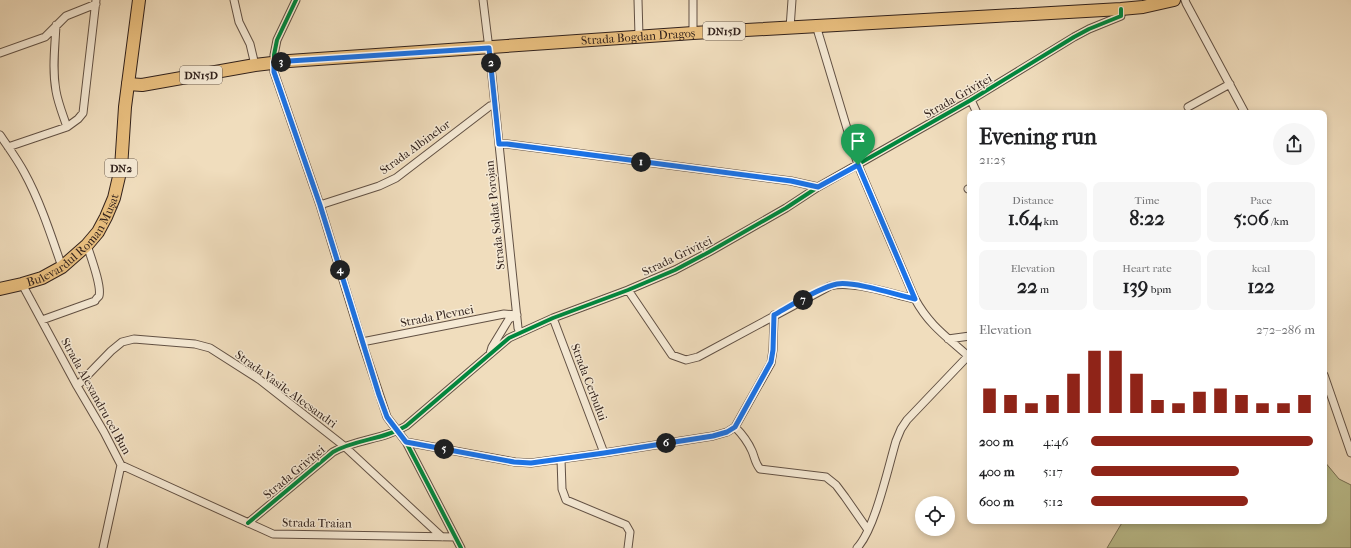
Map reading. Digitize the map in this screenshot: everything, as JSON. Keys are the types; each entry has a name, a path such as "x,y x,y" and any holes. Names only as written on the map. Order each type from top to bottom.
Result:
{"main road":[{"name":"Bulevardul Roman Mușat","path":"0,289 42,278 62,267 98,232 106,217 114,198 121,168 128,84 139,0"},
{"name":"Strada Bogdan Dragoș","path":"128,84 142,85 274,62 489,48 638,36 1121,9 1143,7 1174,0"}],"street":[{"path":"234,0 239,22 250,44 256,65"},
{"path":"296,0 277,40 274,55 274,72 320,205 362,342 387,417 406,442 461,548"},
{"name":"Strada Soldat Porojan","path":"483,0 520,333"},
{"path":"638,0 638,36"},
{"path":"693,0 693,33"},
{"path":"790,28 792,0"},
{"path":"1185,0 1244,110"},
{"path":"0,53 45,37 66,16 96,2"},
{"path":"8,148 67,127 78,120 82,113 96,2"},
{"name":"Strada Griviței","path":"248,523 333,452 344,446 397,432 406,426 509,338 553,318 628,290 675,270 709,252 786,208 818,187 971,100 1074,37 1121,16 1121,9"},
{"path":"56,25 54,67 56,88 67,127"},
{"path":"818,27 818,32 858,165 915,299 927,319 934,327 967,353"},
{"path":"1188,107 1230,84"},
{"path":"971,100 976,110"},
{"name":"Strada Albinelor","path":"320,205 379,186 396,178 490,106 495,105"},
{"path":"0,135 24,172 33,191 62,267"},
{"path":"499,144 791,181 818,187"},
{"path":"42,320 95,301 98,296 100,290 97,276 86,245"},
{"name":"Strada Alexandru cel Bun","path":"22,284 122,465 103,548"},
{"path":"628,290 672,355 686,360 698,357 823,289 838,284 856,285 915,299"},
{"name":"Strada Plevnei","path":"362,342 504,314 517,315"},
{"name":"Strada Griviței","path":"490,354 492,346 509,319 517,315"},
{"path":"406,442 514,462 531,463 713,436 727,432 735,427 771,362 773,350 774,315"},
{"name":"Strada Cerbului","path":"553,318 604,453"},
{"path":"948,339 967,336"},
{"name":"Strada Vasile Alecsandri","path":"77,386 111,351 122,342 134,339 195,344 210,348 260,380 344,446 442,536"},
{"path":"857,548 868,530 875,513 896,440 901,429 907,420 967,357"},
{"path":"1327,384 1351,453"},
{"path":"735,427 742,433 752,451 755,462 760,469 826,477 836,484 868,530"},
{"path":"560,459 562,489 566,500 626,525 630,532 628,548"},
{"name":"Strada Traian","path":"122,465 273,534 455,537"}],"green space":[{"path":"1327,465 1339,479 1351,485 1351,548 1107,548 1121,524 1327,524"}],"cycle path":[{"path":"296,0 277,40 274,55 274,72 320,205 362,342 387,417 406,442 461,548"},
{"path":"248,523 333,452 351,444 397,431 406,426 509,338 553,318 628,290 675,270 709,252 786,208 818,187 971,100 1074,37 1121,16 1121,9"}],"route":[{"path":"489,48 499,144 791,181 818,187 858,165 915,299 856,285 838,284 823,289 774,315 773,350 771,362 740,420 735,427 727,432 684,441 604,453 531,463 514,462 406,442 387,417 362,342 320,205 274,72 274,62 489,48"}]}
